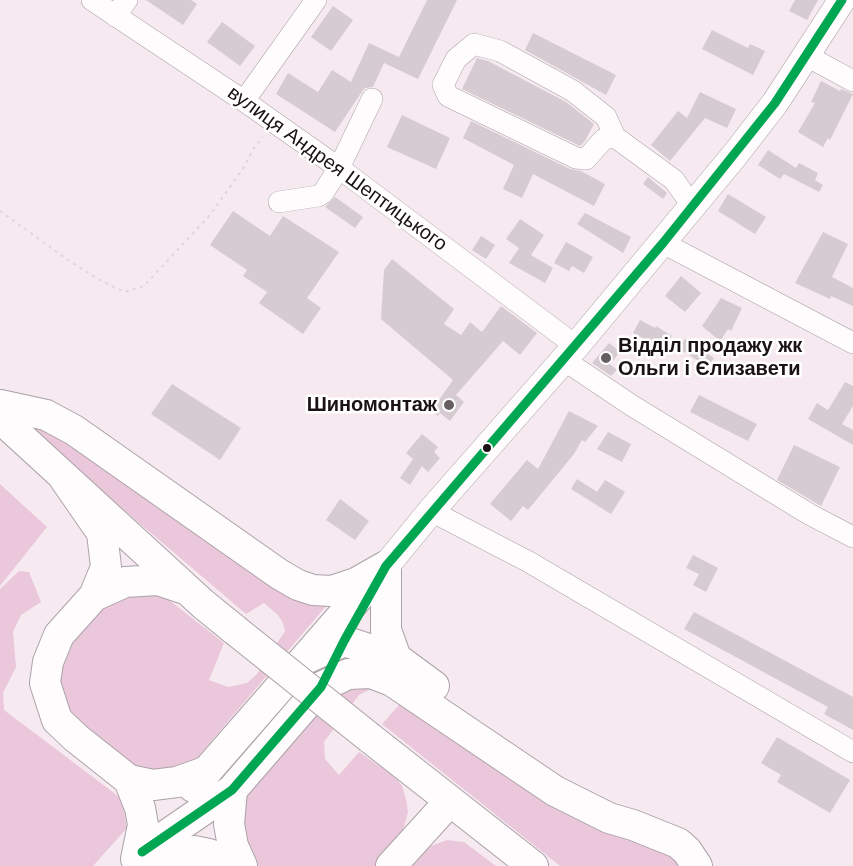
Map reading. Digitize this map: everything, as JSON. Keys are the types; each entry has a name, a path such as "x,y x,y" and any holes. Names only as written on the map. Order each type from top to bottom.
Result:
{"highway":[{"path":"0,405 46,416 75,430 279,574 298,585 314,590 332,591 356,583 386,566"},
{"path":"0,418 235,630 533,866"},
{"path":"64,478 102,533 106,567 94,596 59,635 48,662 45,683 57,720 129,780 153,785 177,782 205,772"},
{"path":"136,859 205,772 386,566"},
{"path":"386,566 387,630 396,658"},
{"path":"94,596 125,582 158,580 188,590"},
{"path":"307,658 344,641 396,658 563,777 615,802 682,827 702,845 714,866"},
{"path":"136,859 232,790 321,687 348,674 371,673 392,681 555,790 609,818 678,843 697,866"},
{"path":"129,780 140,808 143,825 136,859"},
{"path":"232,790 229,824 233,846 242,866"},
{"path":"391,866 450,801"},
{"path":"136,859 194,851 210,854 236,866"}],"main road":[{"path":"321,687 386,566 663,243 775,104 807,56 834,2"}],"street":[{"name":"вулиця Андрея Шептицького","path":"92,0 121,8 275,124 339,168 641,411 809,514 853,537"},
{"path":"244,100 316,0"},
{"path":"615,137 604,139 586,159 576,158 448,96 443,85 456,59 474,44 500,51 573,91 606,117 615,137 674,180 693,207"},
{"path":"807,56 853,81"},
{"path":"279,202 318,196 323,193 339,168 372,99"},
{"path":"663,243 853,343"},
{"path":"431,511 529,562 853,752"}],"path":[{"path":"0,211 98,279 124,292 144,286 210,215 244,167 254,148 275,124"}],"shaded area":[{"path":"16,418 40,423 332,599 196,759 183,768 166,773 130,766 71,719 57,672 64,653 103,600 151,586 224,643 209,680 228,687 247,683 257,674 285,631 283,623 278,615 264,603 246,614"},
{"path":"0,484 47,527 0,586"},
{"path":"19,571 29,572 41,602 21,615 13,632 16,667 3,693 4,710 122,799 127,828 93,866 0,866 0,589"},
{"path":"352,681 371,689 359,695 324,742 325,759 339,775 359,752 394,776 402,786 406,799 408,812 403,830 390,852 378,866 255,866 238,838 244,790 322,697"},
{"path":"405,698 690,866 560,866 382,724"},
{"path":"447,840 464,842 496,866 407,866 431,846"}],"building":[{"path":"146,0 191,0 197,4 183,25"},
{"path":"427,0 457,0 418,79 384,63 373,87 365,88 335,132 276,94 288,73 318,92 332,70 351,82 369,43 399,57"},
{"path":"795,0 818,0 807,20 789,11"},
{"path":"333,6 353,20 331,51 311,37"},
{"path":"222,22 255,46 240,66 207,42"},
{"path":"712,30 748,48 750,44 765,51 753,75 702,49"},
{"path":"533,33 616,75 606,95 525,50"},
{"path":"477,58 488,61 566,102 594,124 585,141 580,146 462,89"},
{"path":"821,81 840,91 841,89 853,94 830,140 828,138 823,147 798,132 815,103 811,102"},
{"path":"700,92 736,109 727,128 705,118 670,161 651,145 678,111 687,118"},
{"path":"402,115 450,138 436,169 387,147"},
{"path":"471,121 605,184 594,206 533,174 522,198 503,189 514,165 463,138"},
{"path":"768,150 796,168 799,163 818,173 815,180 823,185 819,192 784,174 780,179 758,165"},
{"path":"648,177 667,193 663,199 643,184"},
{"path":"728,194 766,217 755,234 718,211"},
{"path":"335,197 363,217 355,228 325,207"},
{"path":"233,211 270,236 283,216 339,252 307,298 321,308 303,334 259,303 267,292 243,276 247,270 210,245"},
{"path":"585,213 631,237 623,253 577,224"},
{"path":"520,219 544,235 531,255 553,268 545,283 509,263 519,248 506,239"},
{"path":"823,232 848,244 832,277 853,288 853,306 831,296 830,299 795,283"},
{"path":"481,236 495,245 486,259 472,250"},
{"path":"566,242 593,257 584,273 572,266 569,271 554,263"},
{"path":"392,259 454,309 444,324 461,335 470,322 482,332 501,306 537,333 520,355 503,341 456,395 464,402 450,421 440,413 438,416 431,411 453,380 381,319 384,270"},
{"path":"681,276 701,293 685,312 665,296"},
{"path":"721,298 742,308 731,331 728,329 720,341 702,326"},
{"path":"640,320 672,336 663,349 633,333"},
{"path":"685,339 714,358 708,367 678,348"},
{"name":"Відділ продажу жк Ольги і Єлизавети","path":"609,343 620,352 610,364 617,370 611,376 592,363"},
{"path":"845,382 853,386 853,406 842,424 853,430 853,445 808,419 817,403 828,410"},
{"path":"172,384 241,428 220,460 151,414"},
{"path":"699,395 757,424 748,441 690,412"},
{"path":"569,411 598,426 585,442 582,440 574,454 528,510 523,506 511,521 490,504 527,460 538,469"},
{"path":"608,432 631,444 622,462 597,449"},
{"path":"422,434 438,447 434,452 440,458 428,472 422,466 410,485 400,478 413,459 406,453"},
{"path":"794,445 840,467 821,506 777,480"},
{"path":"577,479 597,492 605,480 625,492 611,514 571,489"},
{"path":"340,499 369,521 355,540 326,520"},
{"path":"693,555 718,568 706,592 693,585 699,574 686,568"},
{"path":"694,612 853,697 853,730 824,714 828,707 684,629"},
{"path":"777,737 850,780 830,813 777,782 781,775 761,763"}],"transit line":[{"path":"142,852 232,790 321,687 386,566 663,243 775,103 842,0"}],"place":[{"name":"Відділ продажу жк Ольги і Єлизавети","path":"606,358"},
{"name":"Шиномонтаж","path":"449,405"}]}
